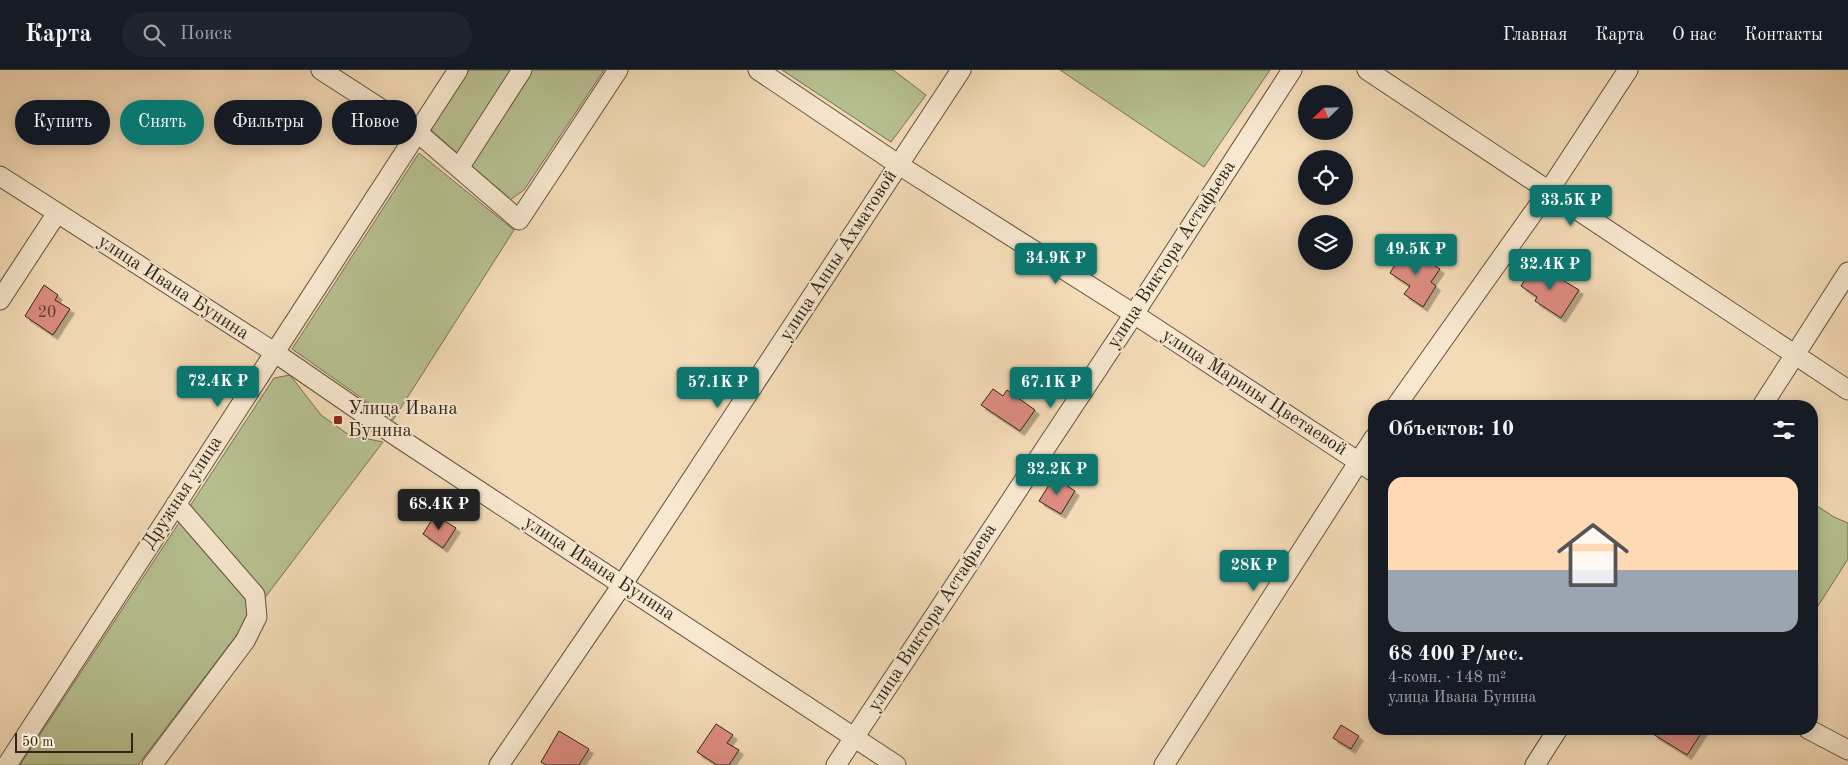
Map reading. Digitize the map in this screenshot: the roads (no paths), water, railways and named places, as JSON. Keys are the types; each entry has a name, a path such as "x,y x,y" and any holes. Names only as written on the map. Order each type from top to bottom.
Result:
{"street":[{"path":"321,70 367,100"},
{"name":"Дружная улица","path":"417,132 458,70"},
{"path":"458,168 522,70"},
{"path":"417,132 519,220 618,70"},
{"name":"улица Марины Цветаевой","path":"758,70 899,165 1134,314 1368,468"},
{"name":"улица Анны Ахматовой","path":"500,765 622,585 961,70"},
{"name":"улица Виктора Астафьева","path":"836,765 1134,314 1292,70"},
{"path":"1367,70 1794,356 1848,390"},
{"path":"1400,400 1548,192 1628,70"},
{"name":"Дружная улица","path":"7,765 409,145"},
{"name":"улица Ивана Бунина","path":"0,176 274,352 398,438 896,765"},
{"path":"0,300 57,213"},
{"path":"1766,400 1848,272"},
{"path":"1164,765 1368,447"},
{"path":"152,765 244,641 257,617 255,595 176,504"},
{"path":"1818,734 1848,750"},
{"path":"1535,765 1554,735"}],"place":[{"name":"Улица Ивана Бунина","path":"338,420"}]}
